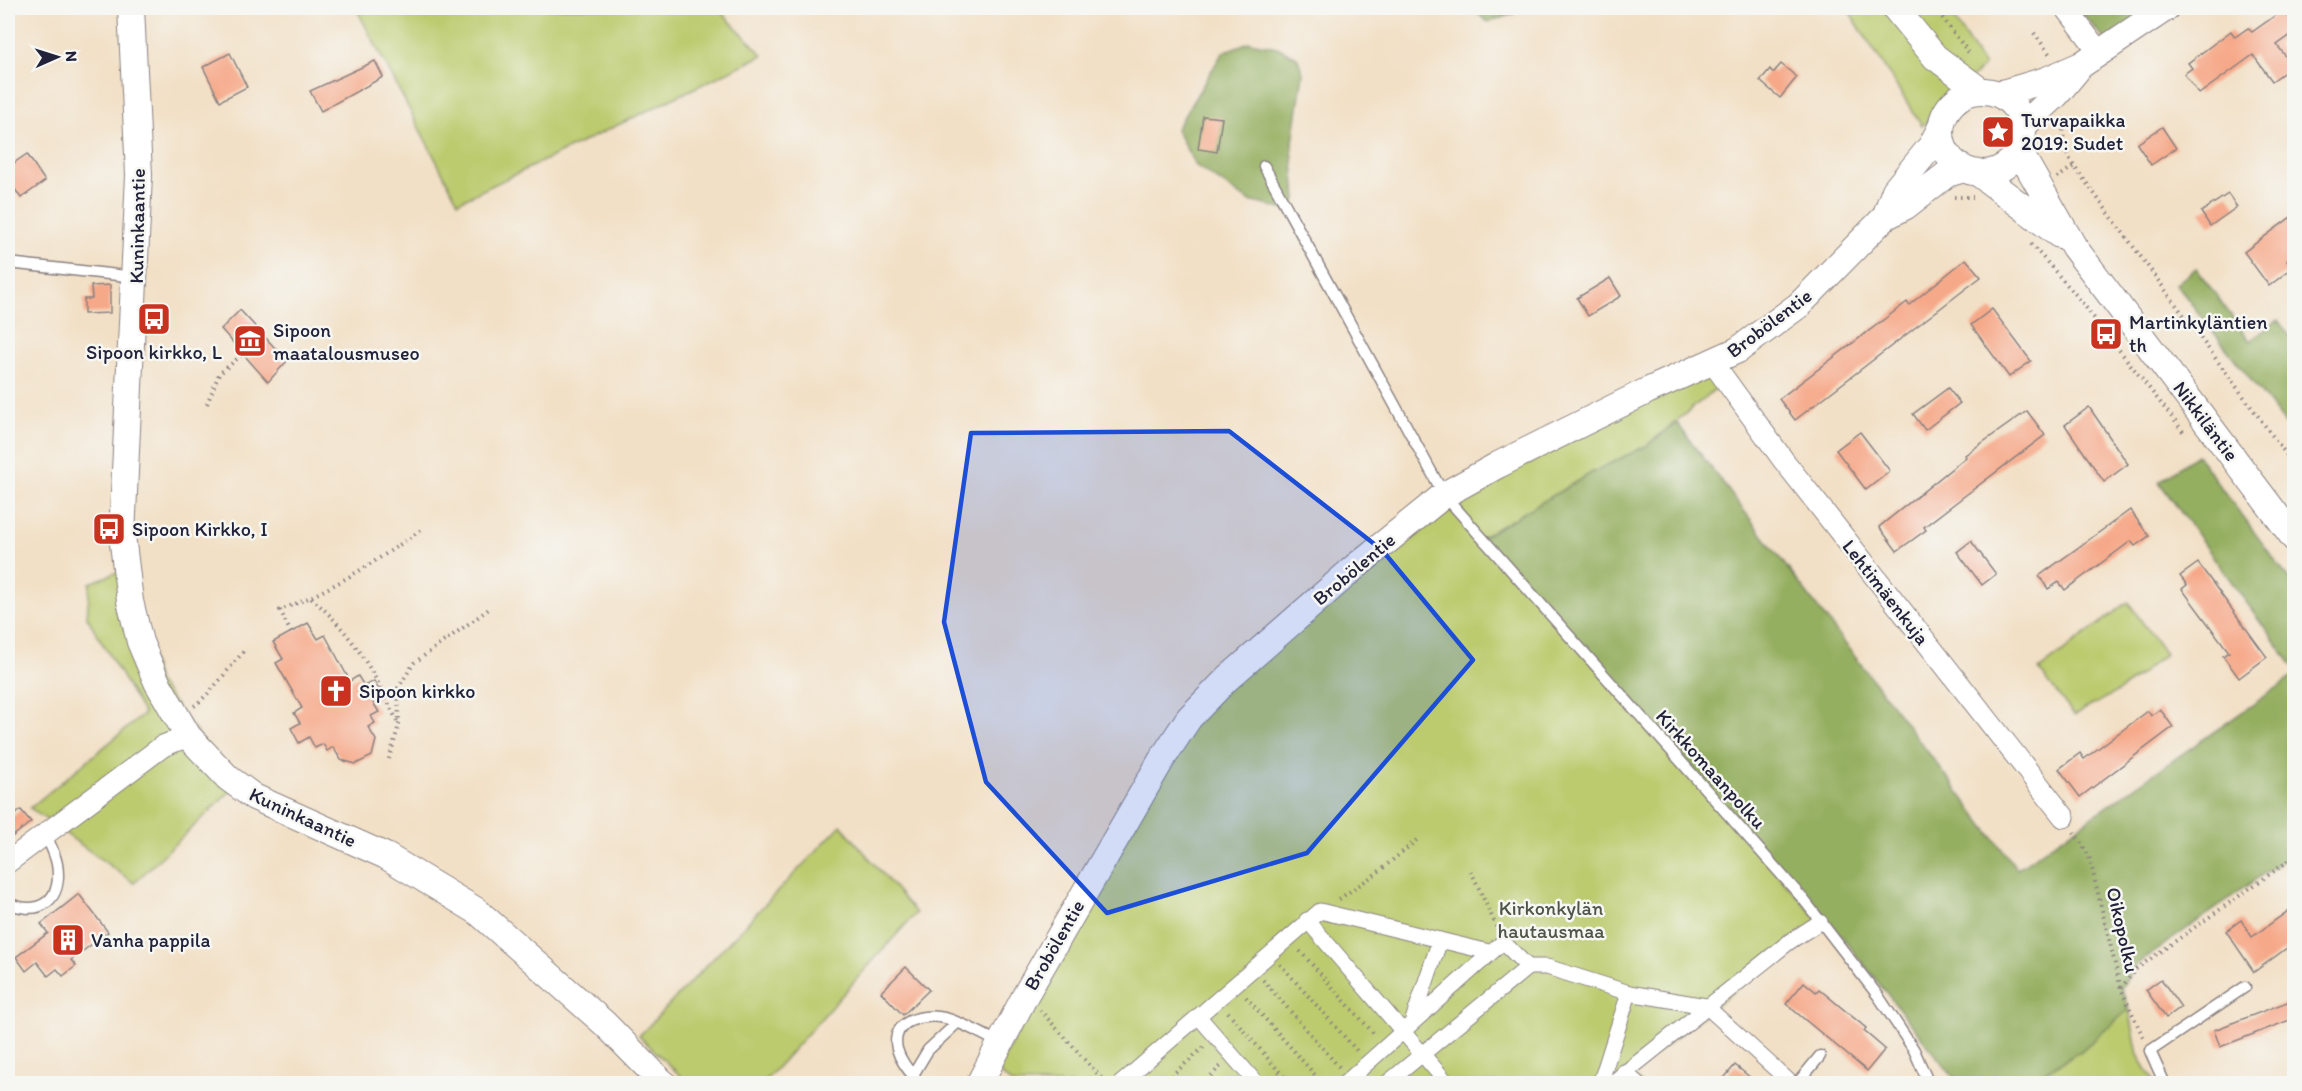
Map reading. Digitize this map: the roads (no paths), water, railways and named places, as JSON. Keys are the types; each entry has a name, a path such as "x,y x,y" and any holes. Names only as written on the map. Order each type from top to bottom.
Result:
{"street":[{"name":"Kuninkaantie","path":"131,8 139,175 136,277 123,501 125,569 140,642 158,682 182,726 228,778 254,797 386,856 477,911 605,1024 664,1083"},
{"path":"1895,8 1935,57 1990,93 2011,102 2019,113 2023,126 2019,151 2002,168 1973,180 1946,151 1945,118 1935,57"},
{"path":"2066,8 2090,59"},
{"path":"1945,118 1962,97 2046,80 2090,59 2166,8"},
{"path":"2023,126 2090,59"},
{"name":"Brobölentie","path":"1885,217 1895,190 1931,146 1945,118"},
{"name":"Nikkiläntie","path":"2019,151 2074,247 2295,538"},
{"name":"Brobölentie","path":"978,1083 1026,993 1162,759 1189,718 1245,663 1355,567 1444,495 1498,465 1647,391 1713,363 1752,341 1798,305 1885,217 1906,206 1947,174 1973,180"},
{"name":"Nikkiläntie","path":"1973,180 2074,247"},
{"name":"Lehtimäenkuja","path":"1713,363 1804,488 2064,817"},
{"path":"8,862 164,746 182,726"},
{"path":"1120,1083 1320,911 1489,952"},
{"path":"1307,920 1408,1027 1422,1053 1448,1083"},
{"path":"1611,1083 1789,942 1820,922"},
{"path":"1408,1027 1440,940"},
{"path":"1347,1081 1489,952 1503,942 1528,966 1557,970 1629,993 1706,1006 1792,1083"},
{"path":"1386,1083 1528,966"},
{"path":"1600,1083 1629,993"},
{"path":"1199,1017 1257,1083"},
{"path":"1624,1072 1638,1083"}],"lane":[{"name":"Kirkkomaanpolku","path":"1264,165 1444,495 1804,900 1879,997 1914,1050 1929,1083"},
{"path":"8,263 136,277"},
{"path":"8,903 26,910 41,907 51,900 56,885 57,864 45,833"},
{"path":"2165,1083 2150,1051 2245,987"},
{"path":"957,1023 928,1050 917,1079 902,1062 896,1047 902,1028 909,1020 919,1016 944,1018 957,1023 1000,1043"},
{"path":"1797,1083 1820,1056"}],"place":[{"name":"Turvapaikka 2019: Sudet","path":"1998,132"},
{"name":"Sipoon kirkko, L","path":"154,319"},
{"name":"Martinkyläntien th","path":"2106,334"},
{"name":"Sipoon maatalousmuseo","path":"250,341"},
{"name":"Sipoon Kirkko, I","path":"109,529"},
{"name":"Sipoon kirkko","path":"336,691"},
{"name":"Vanha pappila","path":"68,940"}],"park label":[{"name":"Kirkonkylän hautausmaa","path":"1551,920"}]}
